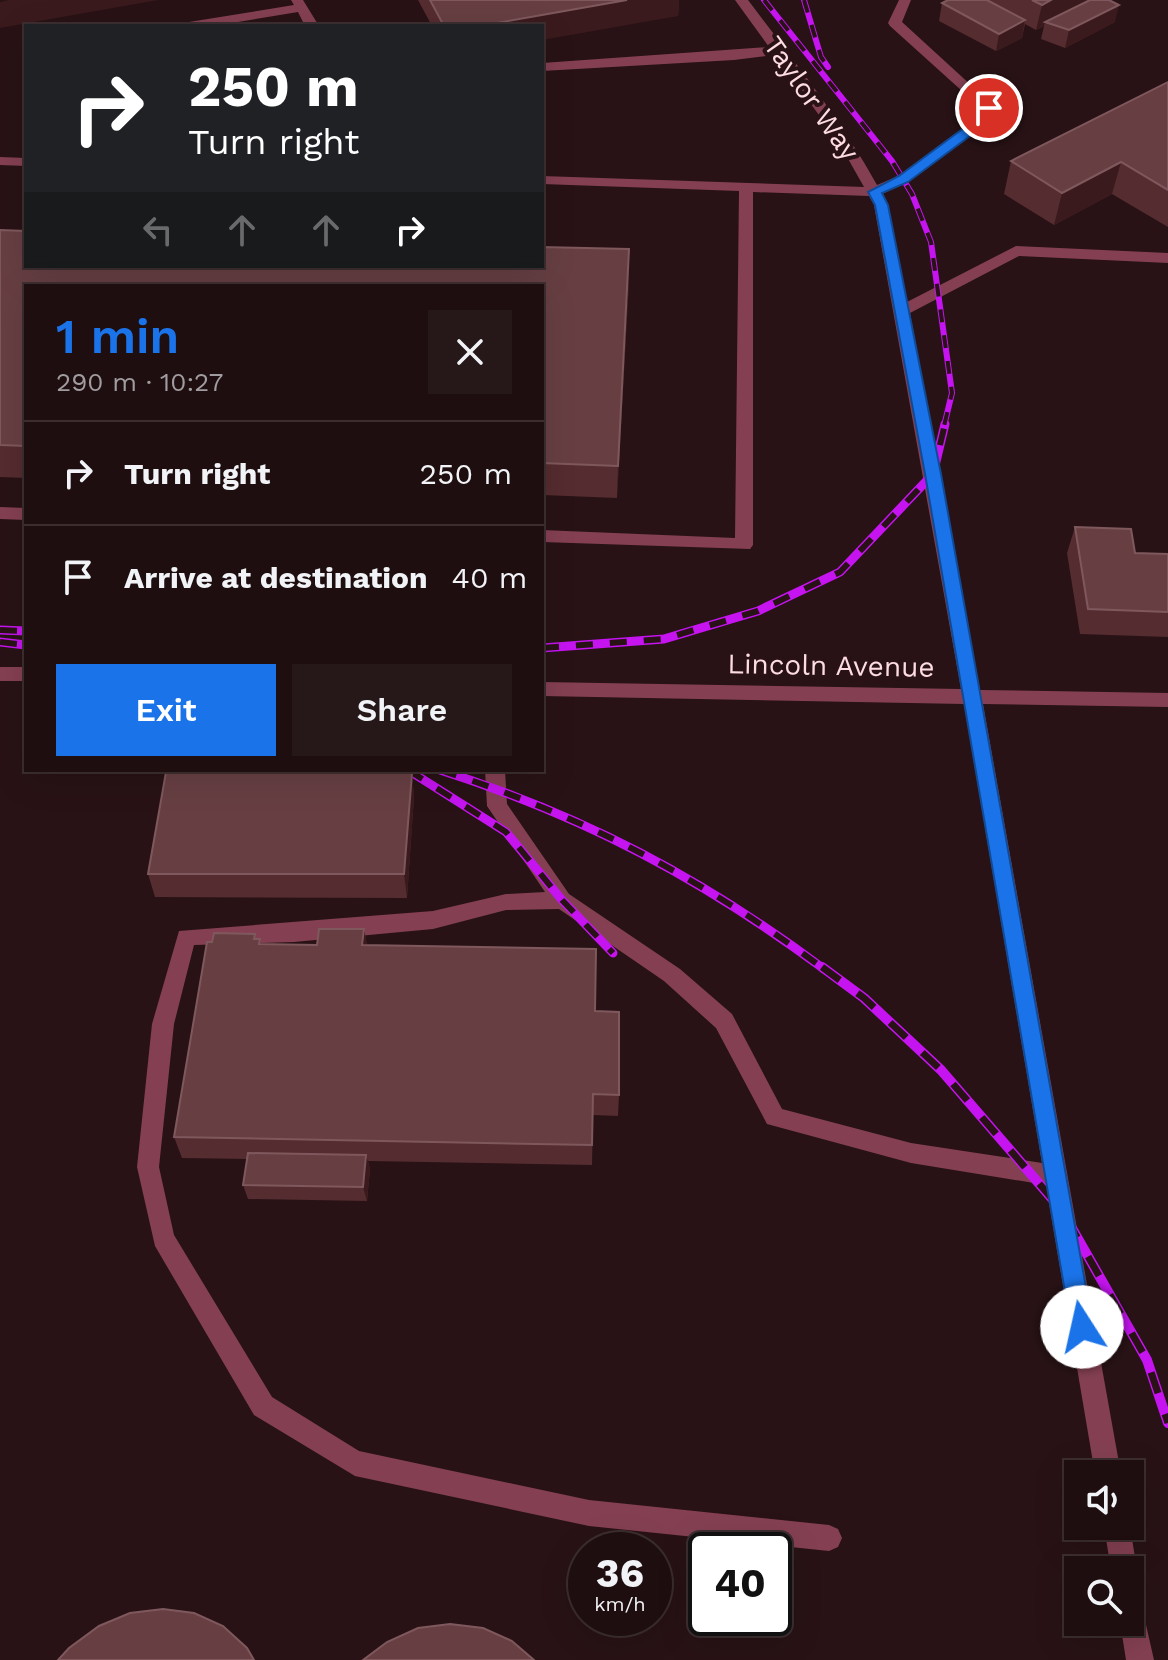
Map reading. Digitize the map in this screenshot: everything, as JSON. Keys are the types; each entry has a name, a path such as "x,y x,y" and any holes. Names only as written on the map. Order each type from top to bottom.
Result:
{"street":[{"name":"Taylor Way","path":"741,0 845,140 881,205 973,695 1106,1460"},
{"path":"544,180 874,192 903,179 986,118 989,108 895,23 898,10 905,0"},
{"path":"199,24 299,4 311,24"},
{"path":"544,67 734,56 780,50"},
{"path":"0,161 24,162"},
{"path":"544,536 744,545 746,187"},
{"path":"902,311 1016,251 1168,258"},
{"path":"0,513 24,514"},
{"path":"0,674 24,674"},
{"name":"Lincoln Avenue","path":"544,689 1168,700"},
{"path":"495,772 497,806 562,900 672,975 724,1021 775,1117 911,1153 1056,1176"},
{"path":"562,900 506,902 433,920 294,933 186,937 163,1024 148,1167 163,1238 263,1406 355,1463 589,1513 829,1538"},
{"path":"1136,1636 1140,1660"}],"building":[{"path":"430,0 627,0 491,24 443,24"},
{"path":"948,0 987,0 1025,20 999,34 942,3"},
{"path":"1032,0 1051,0 1042,5"},
{"path":"1090,0 1109,0 1119,5 1069,30 1045,22"},
{"path":"1168,82 1168,190 1121,162 1062,193 1011,161"},
{"path":"0,230 24,231 24,268 544,268 544,247 629,249 618,466 544,463 544,284 24,284 24,446 0,445"},
{"path":"1075,527 1131,529 1135,553 1168,554 1168,612 1088,609"},
{"path":"166,772 412,773 404,874 148,874"},
{"path":"319,929 364,929 362,945 596,949 595,1011 619,1012 619,1095 593,1094 592,1145 174,1137 207,942 212,942 214,933 255,934 254,939 260,939 259,944 317,945"},
{"path":"248,1153 366,1155 363,1187 243,1185"},
{"path":"163,1609 194,1613 223,1626 247,1648 254,1660 58,1660 99,1626 130,1613"},
{"path":"450,1624 483,1628 512,1641 534,1660 363,1660 387,1642 418,1628"}],"railway":[{"path":"764,0 892,161 912,194 931,242 952,393 944,426"},
{"path":"804,0 821,57 828,67"},
{"path":"544,648 664,639 758,611 840,572 933,474 945,424"},
{"path":"0,630 24,631"},
{"path":"0,642 24,645"},
{"path":"411,772 506,832 562,900 613,953"},
{"path":"446,772 544,808 641,853 733,906 824,969"},
{"path":"822,967 864,998 941,1070 1061,1209 1147,1360 1168,1423"}],"route":[{"path":"989,108 986,118 925,163 903,179 874,192 881,205 933,474 1082,1327"}]}
